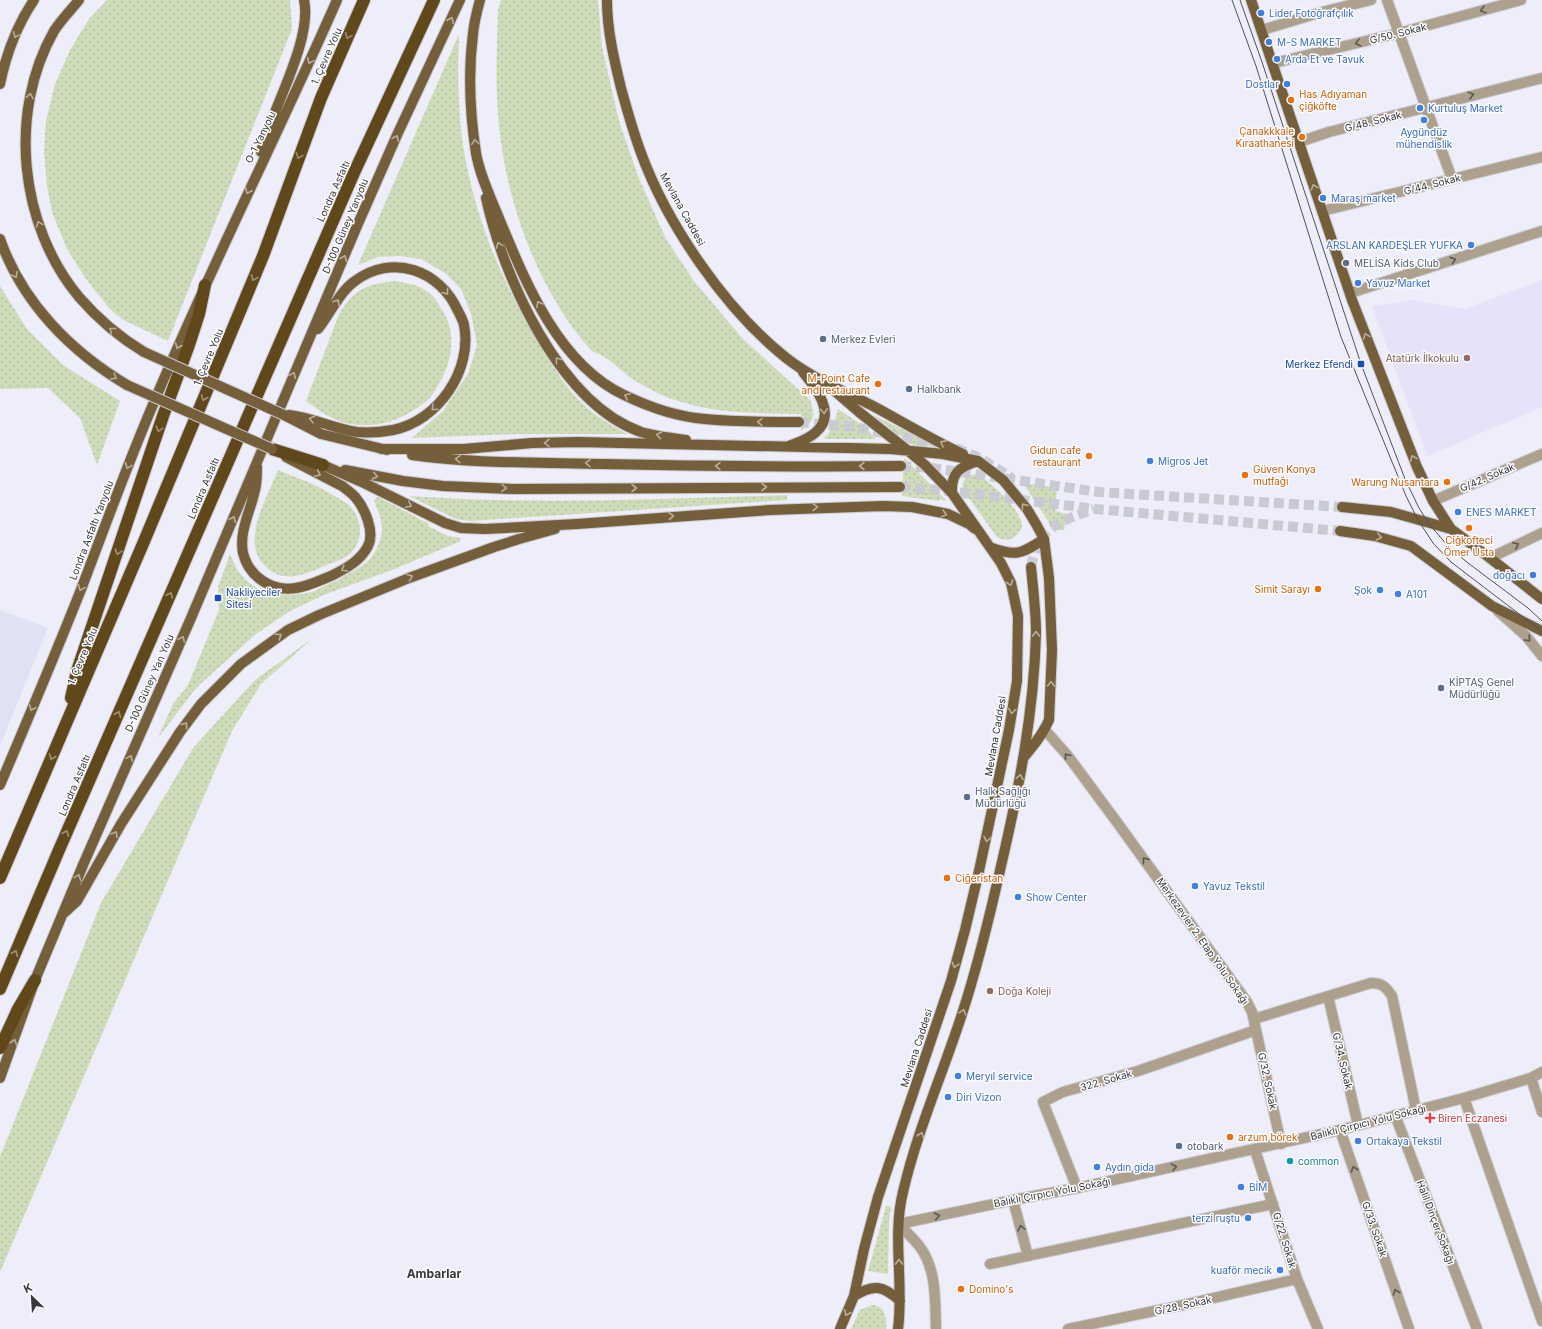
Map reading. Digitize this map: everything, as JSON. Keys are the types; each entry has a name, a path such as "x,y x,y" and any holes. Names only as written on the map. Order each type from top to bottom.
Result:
{"highway":[{"name":"1. Çevre Yolu","path":"67,721 263,256 321,98 364,0"},
{"name":"Londra Asfaltı","path":"0,989 161,614 183,568 353,175 434,0"},
{"path":"0,878 67,721 77,671 163,416 189,345 199,314 205,285"},
{"path":"272,449 323,466"},
{"path":"0,1048 18,1009 35,980"}],"main road":[{"path":"0,84 5,62 16,34 34,0"},
{"path":"79,0 55,30 45,51 31,92 26,129 26,156 30,190 38,221 48,247 63,274 78,296 106,325 125,340 144,352 284,415 321,434 414,455 449,459 508,462 768,467 901,466"},
{"path":"256,173 263,145 301,42 305,19 304,0"},
{"name":"O-1 Yanyolu","path":"205,285 256,173 300,85 337,0"},
{"name":"D-100 Güney Yanyolu","path":"256,463 397,135 460,0"},
{"path":"480,0 473,32 470,79 476,154 484,180 518,265 546,316 571,353 600,381 623,395 647,405 704,419 799,422"},
{"name":"Mevlana Caddesi","path":"606,0 610,39 618,75 629,118 641,154 652,180 687,243 708,276 766,341 786,358 823,381 978,461 995,472 1027,509 1044,540 1050,578 1052,650 1049,720 1045,730"},
{"path":"1251,0 1274,63 1298,142 1350,293 1411,453 1433,501 1451,529 1542,599"},
{"path":"484,180 485,197 495,234 508,269 524,304 556,359 586,396 621,422 641,432 740,446"},
{"path":"0,239 14,274 38,309 76,348 107,373 127,385 272,449 342,486 356,498 364,511 370,533 368,545 361,557 346,569 307,586 295,589 280,588 265,584 253,575 247,565 243,553 242,541 243,530 255,493 257,479 256,463"},
{"path":"284,415 312,419 357,432 380,432 394,430 415,422 436,408 448,392 461,368 465,343 464,324 451,297 438,282 425,274 411,269 393,267 372,271 355,280 345,290 307,345"},
{"name":"Londra Asfaltı Yanyolu","path":"0,785 76,602 149,414 205,285"},
{"path":"788,446 808,438 816,432 825,418 823,400 810,380 798,366"},
{"name":"Mevlana Caddesi","path":"823,381 925,465 952,493 978,532 992,548 1011,583 1018,616 1016,681 1009,730 981,864 963,937 951,981 878,1198 864,1249 854,1296 840,1329"},
{"path":"382,449 464,449 532,443 578,442 788,446 907,450 943,454 978,461"},
{"path":"952,493 952,485 957,471 966,465 978,461"},
{"name":"D-100 Güney Yan Yolu","path":"64,913 83,865 191,618 256,463"},
{"path":"323,466 403,481 443,486 513,489 900,487"},
{"path":"323,466 366,484 445,523 462,528 485,529 770,510 883,506 912,507 948,514 968,524 978,532"},
{"path":"1342,507 1390,512 1451,529"},
{"path":"0,1078 35,980 64,913 77,901 121,824 180,732 201,704 240,664 288,630 319,615 409,578 519,538 577,524"},
{"path":"1340,531 1375,536 1411,546 1492,606 1542,631"},
{"path":"992,548 1006,553 1019,553 1044,540"},
{"path":"898,1329 900,1301 899,1224 902,1194 963,1013 986,932 1024,756 1033,684 1036,631 1031,567"},
{"path":"1024,756 1045,730"},
{"path":"854,1296 865,1290 876,1287 885,1289 900,1301"}],"street":[{"path":"1262,30 1322,12 1371,0"},
{"path":"1387,0 1452,179"},
{"name":"G/50. Sokak","path":"1274,63 1521,0"},
{"name":"G/48. Sokak","path":"1298,142 1329,132 1542,78"},
{"name":"G/44. Sokak","path":"1322,211 1542,157"},
{"path":"1350,293 1542,231"},
{"name":"G/42. Sokak","path":"1433,501 1542,454"},
{"path":"1490,558 1542,533"},
{"path":"1530,591 1542,589"},
{"path":"1492,606 1526,636 1542,656"},
{"name":"Merkezevler 2. Etap Yolu Sokağı","path":"1045,730 1082,774 1202,938 1247,1002 1254,1019"},
{"path":"1254,1019 1370,983 1379,983 1386,987 1392,996 1416,1110"},
{"name":"G/34. Sokak","path":"1328,996 1358,1125"},
{"name":"G/32. Sokak","path":"1254,1019 1281,1144"},
{"name":"322. Sokak","path":"1077,1188 1043,1102 1063,1092 1138,1071 1256,1030"},
{"name":"Balıklı Çırpıcı Yolu Sokağı","path":"899,1224 1077,1188 1281,1144 1464,1098 1531,1078 1542,1072"},
{"path":"1531,1078 1542,1112"},
{"name":"Balıklı Çırpıcı Yolu Sokağı","path":"1531,1078 1542,1078"},
{"path":"1464,1098 1542,1321"},
{"name":"Halil Dinçer Sokağı","path":"1395,1115 1477,1329"},
{"name":"G/33. Sokak","path":"1340,1130 1409,1329"},
{"name":"G/22. Sokak","path":"1255,1150 1297,1279 1318,1329"},
{"path":"1013,1200 1028,1256"},
{"path":"990,1264 1273,1204"},
{"path":"899,1224 920,1247 927,1260 933,1280 936,1329"},
{"name":"G/28. Sokak","path":"1068,1329 1297,1279"}],"shaded area":[{"name":"Atatürk İlkokulu","path":"1542,280 1542,407 1427,456 1372,306 1413,300 1465,309"},
{"path":"0,610 48,628 0,746"}],"green space":[{"path":"107,0 290,0 292,29 168,341 123,320 109,308 86,279 67,249 52,212 47,187 44,152 46,121 55,84 70,50 89,19"},
{"path":"501,0 598,0 602,47 619,121 638,176 666,239 694,281 742,338 810,400 813,410 813,418 801,431 801,414 723,411 678,401 658,393 634,380 608,359 591,350 571,326 540,273 517,214 509,184 499,125 497,96 498,10"},
{"path":"459,34 459,105 465,159 474,198 497,263 528,325 564,383 587,408 609,424 627,434 518,434 412,438 443,411 468,374 477,345 471,313 461,289 445,273 421,259 400,256 378,257 358,265"},
{"path":"396,281 414,285 428,292 436,300 446,317 451,336 450,357 443,376 435,390 430,398 408,414 391,421 373,425 347,423 321,412 306,401 339,314 356,293 369,286"},
{"path":"0,286 27,329 63,365 120,401 97,465 80,418 48,388 0,389"},
{"path":"838,409 865,427 876,439 824,439 833,425"},
{"path":"875,416 936,446 913,445 874,417"},
{"path":"904,458 946,500 944,501 941,499 939,501 902,496"},
{"path":"278,470 315,485 349,505 357,517 360,530 358,542 350,554 340,560 313,571 294,576 279,575 271,571 263,564 256,551 255,531 261,510"},
{"path":"974,474 987,481 1004,496 1017,513 1022,527 1014,537 1006,540 997,537 963,490 964,480 968,476"},
{"path":"1023,483 1057,488 1055,511 1067,514 1064,530 1054,530"},
{"path":"787,495 787,500 470,521 456,519 409,496 456,499 551,501"},
{"path":"378,497 429,524 428,526 448,536 460,538 461,541 392,570 326,594 290,611 256,634 196,688 158,738 173,704 188,685 219,610 218,587 230,554 236,567 242,575 251,584 259,589 287,595 297,595 315,591 353,572 367,562 372,556 381,539 382,532 381,519 374,500"},
{"path":"313,638 261,684 232,731 0,1272 0,1157 101,903 193,748 255,680"},
{"path":"886,1206 891,1207 889,1221 888,1274 868,1271"},
{"path":"872,1305 880,1307 884,1313 886,1329 851,1329 860,1310"}],"tunnel":[{"path":"799,422 854,427 940,445"},
{"path":"956,448 980,458 1012,478"},
{"path":"901,466 932,468 1099,492 1342,507"},
{"path":"900,487 939,490 1096,509 1340,531"},
{"path":"1031,567 1034,553 1045,534 1061,522 1094,509"}],"tram line":[{"path":"1232,0 1256,66 1341,337 1406,496 1418,520 1433,543 1451,562 1542,633"},
{"path":"1240,0 1262,62 1361,364 1405,479 1419,508 1429,524 1448,546 1528,608 1542,621"}],"place":[{"name":"Lider Fotoğrafçılık","path":"1261,13"},
{"name":"M-S MARKET","path":"1269,42"},
{"name":"Arda Et ve Tavuk","path":"1277,59"},
{"name":"Dostlar","path":"1287,84"},
{"name":"Has Adıyaman çiğköfte","path":"1291,100"},
{"name":"Kurtuluş Market","path":"1420,108"},
{"name":"Aygündüz mühendislik","path":"1424,120"},
{"name":"Çanakkkale Kıraathanesi","path":"1302,137"},
{"name":"Maraş market","path":"1323,198"},
{"name":"ARSLAN KARDEŞLER YUFKA","path":"1471,245"},
{"name":"MELİSA Kids Club","path":"1346,263"},
{"name":"Yavuz Market","path":"1358,283"},
{"name":"Merkez Evleri","path":"823,339"},
{"name":"Atatürk İlkokulu","path":"1467,358"},
{"name":"Merkez Efendi","path":"1361,364"},
{"name":"M-Point Cafe and restaurant","path":"878,384"},
{"name":"Halkbank","path":"909,389"},
{"name":"Gidun cafe restaurant","path":"1089,456"},
{"name":"Migros Jet","path":"1150,461"},
{"name":"Güven Konya mutfağı","path":"1245,475"},
{"name":"Warung Nusantara","path":"1447,482"},
{"name":"ENES MARKET","path":"1458,512"},
{"name":"Ciğkofteci Ömer Usta","path":"1469,528"},
{"name":"doğacı","path":"1533,575"},
{"name":"Simit Sarayı","path":"1318,589"},
{"name":"Şok","path":"1380,590"},
{"name":"A101","path":"1398,594"},
{"name":"Nakliyeciler Sitesi","path":"218,598"},
{"name":"KİPTAŞ Genel Müdürlüğü","path":"1441,688"},
{"name":"Halk Sağlığı Müdürlüğü","path":"967,797"},
{"name":"Ciğeristan","path":"947,878"},
{"name":"Yavuz Tekstil","path":"1195,886"},
{"name":"Show Center","path":"1018,897"},
{"name":"Doğa Koleji","path":"990,991"},
{"name":"Meryıl service","path":"958,1076"},
{"name":"Diri Vizon","path":"948,1097"},
{"name":"Biren Eczanesi","path":"1430,1118"},
{"name":"arzum börek","path":"1230,1137"},
{"name":"Ortakaya Tekstil","path":"1358,1141"},
{"name":"otobark","path":"1179,1146"},
{"name":"common","path":"1290,1161"},
{"name":"Aydın gida","path":"1097,1167"},
{"name":"BİM","path":"1241,1187"},
{"name":"terzi ruştu","path":"1248,1218"},
{"name":"kuaför mecik","path":"1280,1270"},
{"name":"Domino's","path":"961,1289"}],"district":[{"name":"Ambarlar","path":"434,1273"}]}
